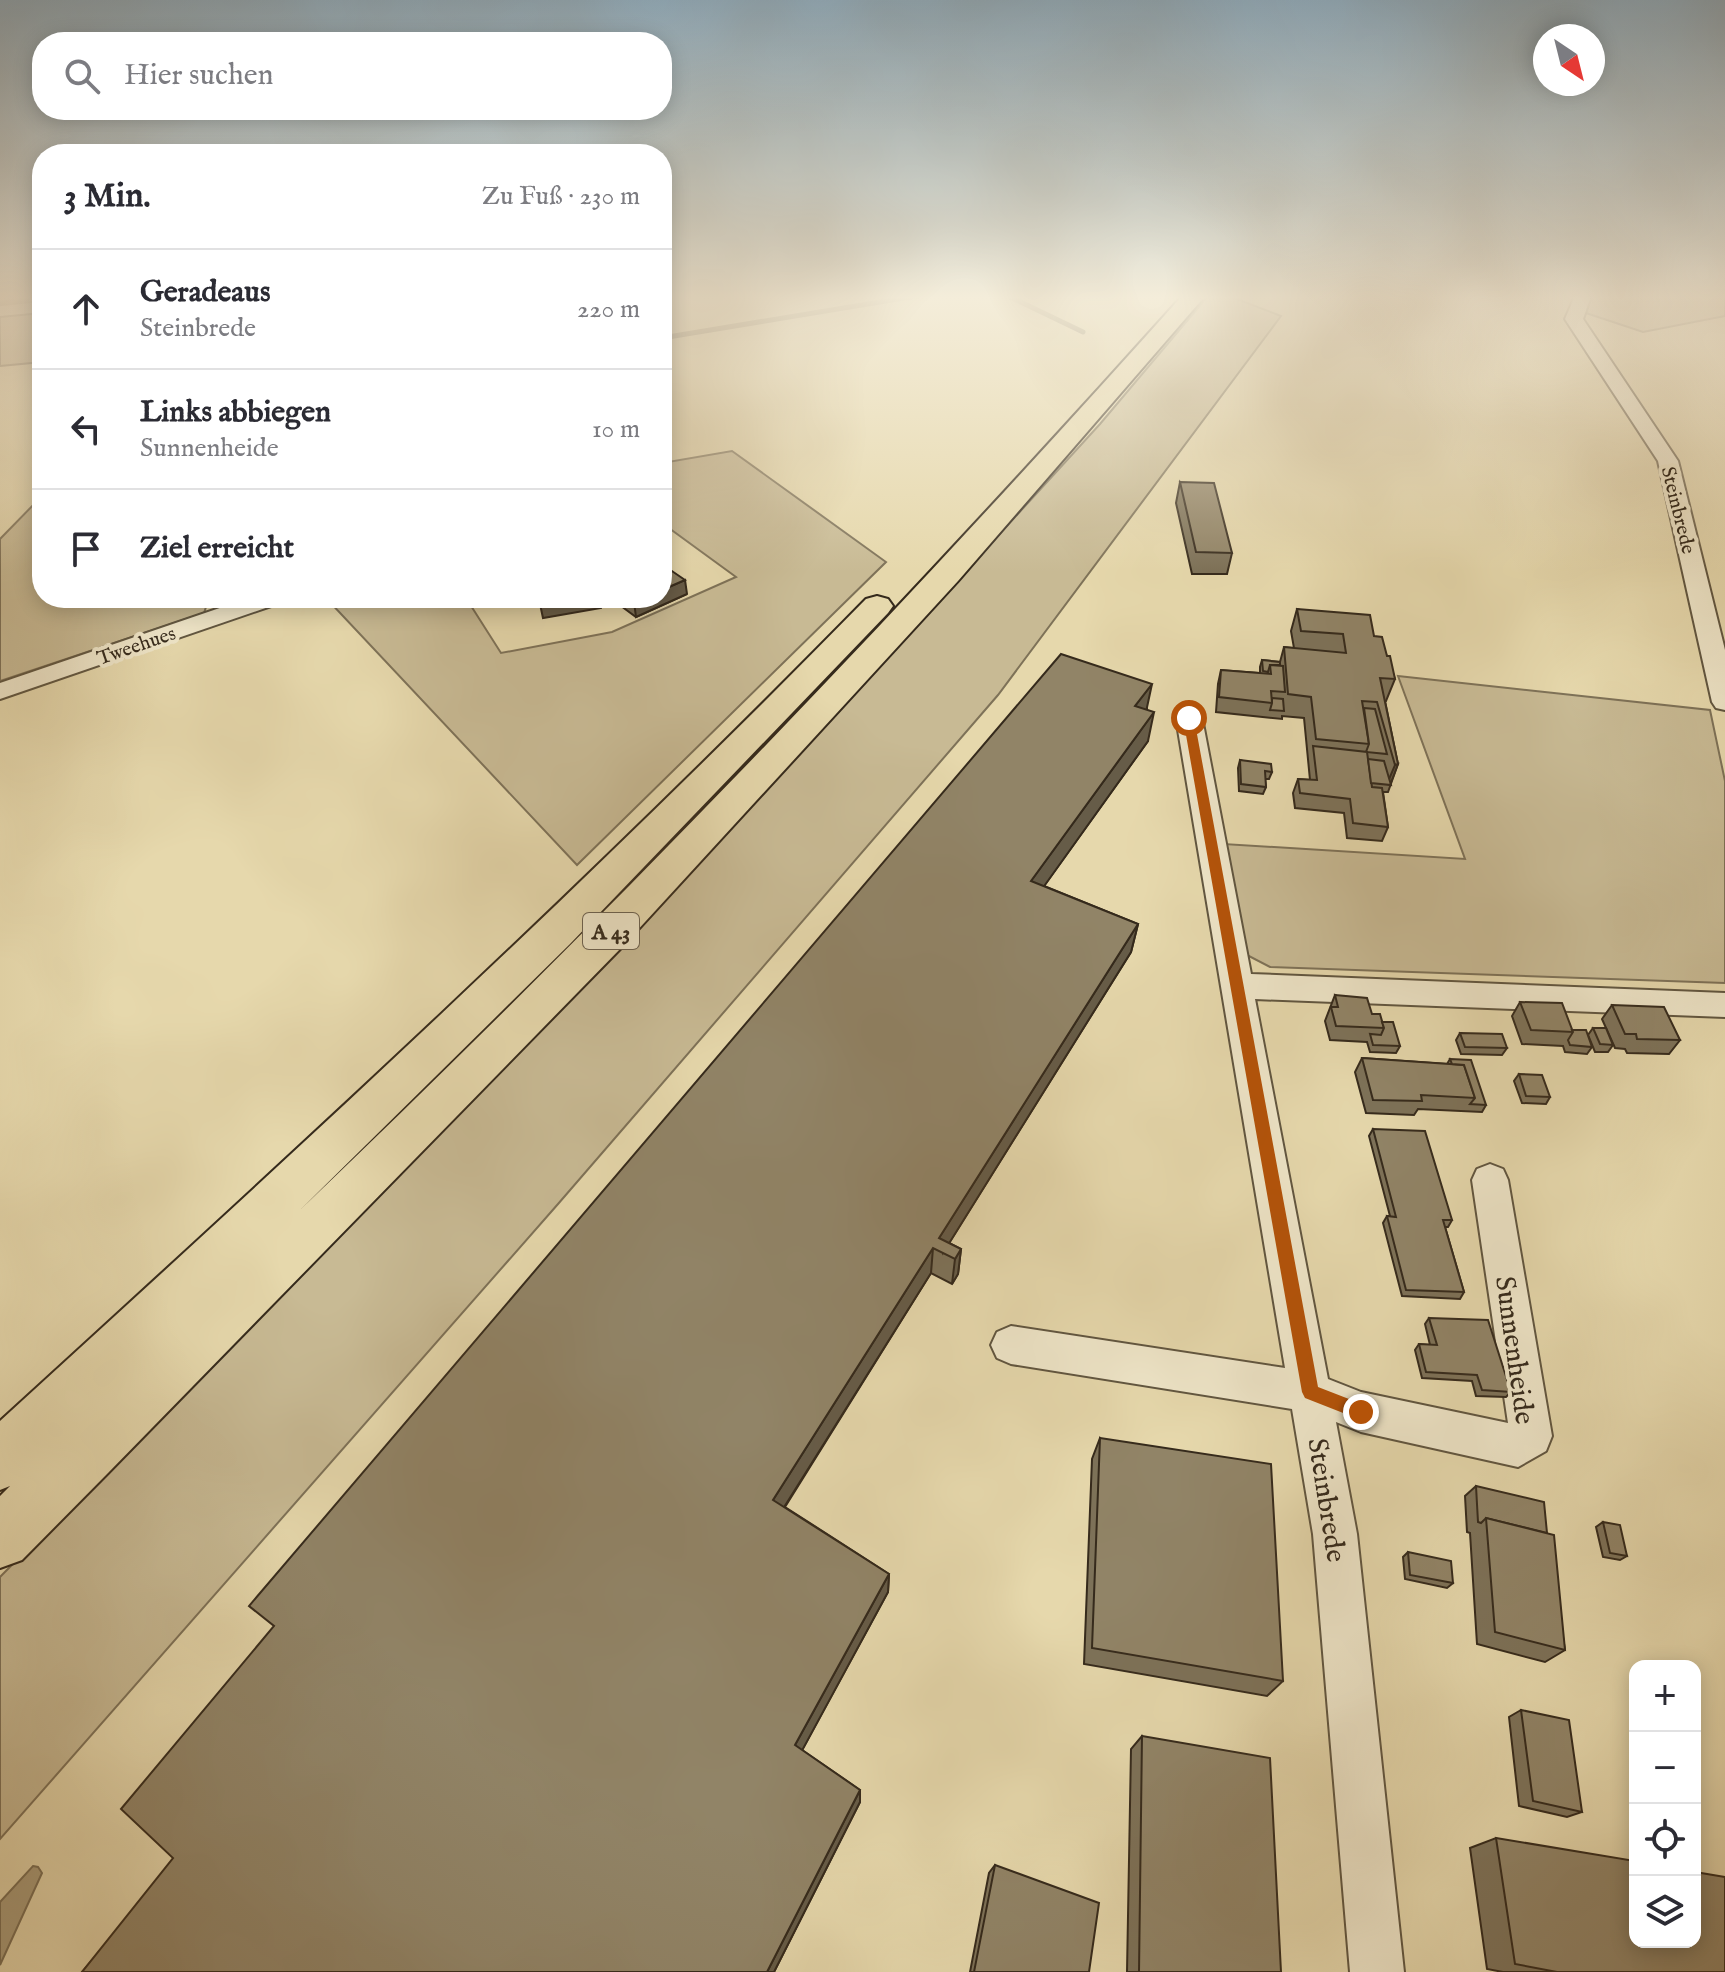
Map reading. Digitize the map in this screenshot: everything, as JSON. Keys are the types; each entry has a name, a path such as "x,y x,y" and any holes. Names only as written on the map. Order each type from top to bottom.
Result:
{"highway":[{"name":"A 43","path":"0,1461 374,1109 678,809 872,611 1079,388"},
{"name":"A 43","path":"0,1538 415,1131 692,848 876,651 1112,388"}],"street":[{"name":"Steinbrede","path":"1620,388 1668,461 1725,702"},
{"name":"Tweehues","path":"0,691 243,608"},
{"name":"Steinbrede","path":"1189,718 1335,1534 1377,1972"},
{"path":"1236,986 1725,1005"},
{"name":"Sunnenheide","path":"1311,1392 1361,1412 1518,1446 1531,1436 1490,1180"},
{"path":"1011,1345 1311,1392"}],"shaded area":[{"path":"1130,388 1227,388 998,695 558,1204 0,1839 0,1577 434,1138 890,654"},
{"path":"732,451 886,562 577,865 335,608 472,608 501,653 612,632 672,608 736,577 672,530 672,461"},
{"path":"32,506 32,608 206,608 204,613 0,681 0,539"},
{"path":"1398,676 1710,710 1725,781 1725,983 1270,967 1245,954 1224,844 1465,859"},
{"path":"33,1866 42,1873 0,1965 0,1902"}],"building":[{"path":"1180,482 1214,483 1232,553 1196,552"},
{"path":"672,571 685,580 672,586"},
{"path":"1297,609 1370,615 1374,636 1382,637 1395,679 1380,678 1398,764 1395,765 1377,702 1362,701 1369,744 1316,739 1311,697 1288,694 1284,647 1346,653 1343,634 1301,631"},
{"path":"1061,654 1152,684 1135,706 1154,712 1031,881 1138,924 939,1238 961,1249 955,1259 933,1248 773,1500 889,1574 795,1745 860,1790 767,1972 82,1972 173,1858 121,1809 274,1626 249,1606"},
{"path":"1262,660 1280,662 1280,665 1270,665 1268,672 1263,671"},
{"path":"1270,665 1283,666 1285,692 1271,691 1272,703 1219,697 1221,670 1271,674"},
{"path":"1272,698 1283,699 1284,711 1270,710"},
{"path":"1364,708 1375,709 1387,754 1366,752 1369,744"},
{"path":"1313,746 1367,752 1372,787 1382,788 1388,827 1353,823 1350,799 1300,793 1298,779 1317,780"},
{"path":"1368,759 1384,761 1391,785 1371,783"},
{"path":"1240,760 1271,764 1272,772 1265,771 1266,787 1241,784"},
{"path":"1335,995 1367,998 1372,1014 1380,1014 1384,1028 1336,1026 1331,1007 1338,1007"},
{"path":"1520,1002 1562,1003 1573,1032 1531,1030"},
{"path":"1612,1005 1664,1007 1680,1040 1637,1039 1636,1034 1625,1034"},
{"path":"1382,1022 1393,1022 1400,1046 1373,1045 1370,1034 1381,1035 1384,1028"},
{"path":"1593,1028 1606,1028 1613,1045 1600,1044"},
{"path":"1572,1030 1586,1030 1592,1047 1570,1045 1568,1040"},
{"path":"1460,1033 1502,1034 1507,1048 1465,1047"},
{"path":"1362,1058 1464,1065 1475,1098 1421,1095 1422,1101 1373,1100"},
{"path":"1450,1059 1471,1060 1486,1105 1470,1104 1475,1098 1464,1065 1452,1064"},
{"path":"1519,1074 1542,1075 1550,1097 1526,1096"},
{"path":"1373,1129 1425,1131 1452,1220 1443,1220 1464,1292 1406,1290 1387,1216 1396,1217"},
{"path":"1429,1318 1488,1320 1511,1392 1482,1390 1477,1375 1426,1372 1419,1344 1437,1345"},
{"path":"1100,1438 1271,1464 1283,1681 1092,1648"},
{"path":"1476,1486 1544,1502 1547,1533 1486,1518 1478,1522"},
{"path":"1486,1518 1554,1535 1565,1650 1495,1632"},
{"path":"1603,1522 1620,1525 1627,1556 1610,1553"},
{"path":"1408,1552 1451,1561 1453,1583 1410,1575"},
{"path":"1521,1710 1569,1720 1582,1812 1533,1801"},
{"path":"1142,1736 1270,1758 1281,1972 1139,1972"},
{"path":"1496,1838 1629,1860 1629,1948 1701,1948 1701,1873 1725,1877 1725,1972 1557,1972 1515,1964"},
{"path":"995,1865 1099,1903 1089,1972 974,1972"}],"route":[{"path":"1189,718 1311,1392 1361,1412"}]}
